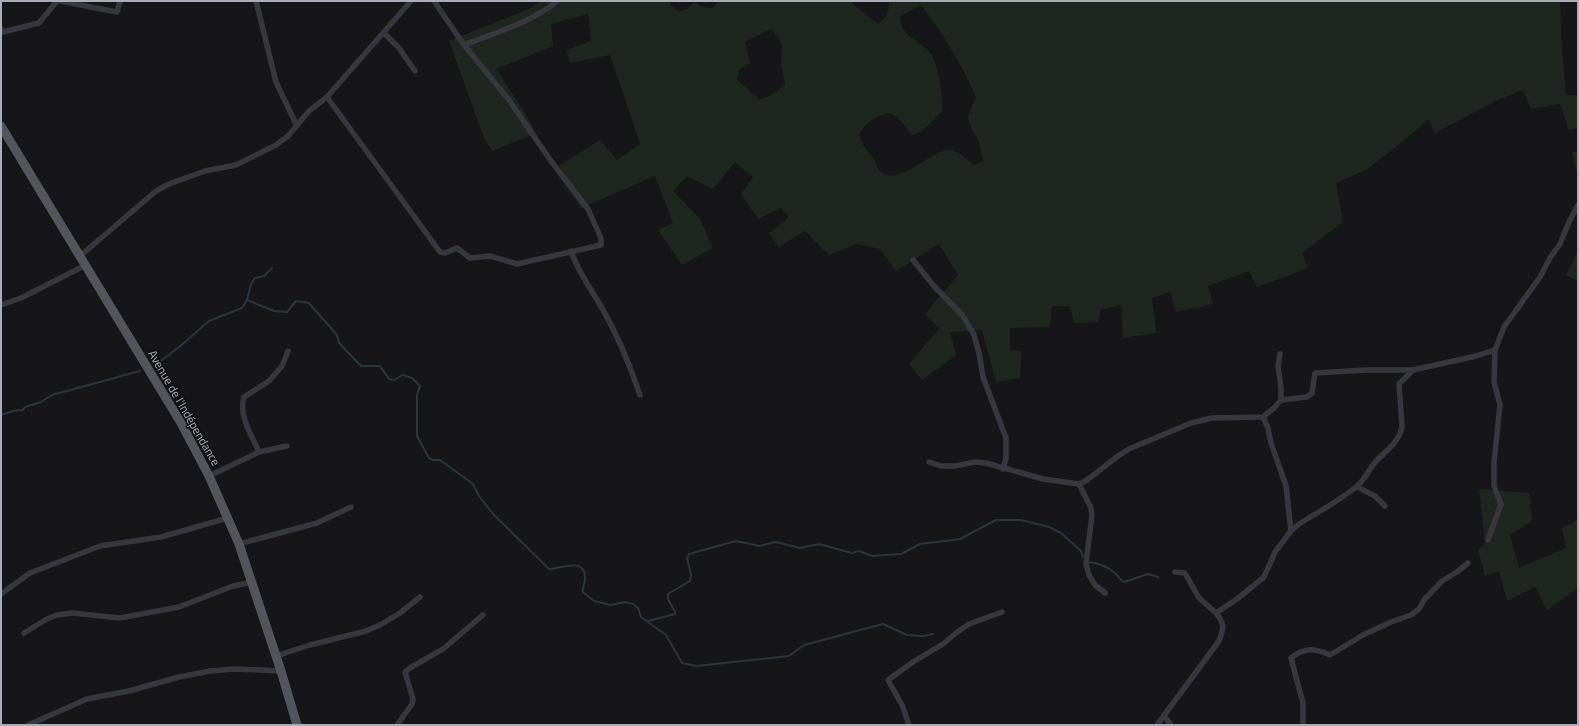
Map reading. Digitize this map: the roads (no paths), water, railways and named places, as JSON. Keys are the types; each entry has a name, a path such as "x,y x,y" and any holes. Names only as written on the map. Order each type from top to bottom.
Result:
{"main road":[{"name":"Avenue de l'Indépendance","path":"1,126 181,423 209,476 239,544 281,671 296,725"}],"street":[{"path":"1,29 3,32 39,23 59,1 117,12 120,1"},
{"path":"256,1 276,82 296,124"},
{"path":"80,256 156,191 169,184 205,171 236,166 259,155 288,136 296,124 309,111 327,97 411,1"},
{"path":"327,97 440,252 445,253 457,248 470,258 490,256 516,264 601,245 601,238 588,209 551,161 509,100 464,45 434,1"},
{"path":"464,45 527,20 549,8 557,1"},
{"path":"384,33 399,48 415,71"},
{"path":"1488,540 1501,504 1494,486 1494,463 1500,405 1494,382 1495,350 1504,327 1540,277 1550,258 1560,244 1578,205"},
{"path":"571,251 576,264 602,308 628,359 640,395"},
{"path":"914,260 933,285 963,316 974,335 983,377 1006,438 1006,458 1003,469"},
{"path":"1,305 21,298 86,265"},
{"path":"929,462 941,466 955,466 964,463 980,463 1043,479 1079,484 1087,480 1129,449 1191,424 1212,418 1263,417 1281,400 1307,396 1312,393 1314,388 1315,373 1366,370 1413,370 1476,356 1495,350"},
{"path":"259,452 242,411 244,396 269,381 274,376 282,366 288,351"},
{"path":"1280,354 1278,366 1281,400"},
{"path":"1216,613 1237,600 1264,577 1275,552 1291,531 1299,524 1357,487 1368,475 1375,462 1394,445 1402,427 1399,387 1402,381 1413,370"},
{"path":"1263,417 1268,428 1271,443 1286,486 1291,531"},
{"path":"209,476 259,452 287,446"},
{"path":"1079,484 1091,508 1092,515 1086,564 1089,575 1095,585 1105,593"},
{"path":"1357,487 1375,496 1385,506"},
{"path":"239,544 317,523 351,507"},
{"path":"1,594 30,574 100,546 161,537 228,518"},
{"path":"1303,725 1303,703 1291,658 1300,651 1318,650 1330,655 1363,635 1391,622 1411,615 1419,609 1424,600 1442,581 1468,563"},
{"path":"1157,725 1219,641 1223,631 1222,621 1216,613 1199,598 1186,574 1175,572"},
{"path":"24,633 47,619 57,615 72,613 120,618 179,607 226,589 252,582"},
{"path":"276,656 380,626 400,613 420,597"},
{"path":"909,725 903,707 888,680 913,662 943,644 969,624 1002,612"},
{"path":"397,725 412,704 413,699 405,672 443,649 483,615"},
{"path":"28,725 87,699 128,691 179,677 210,671 235,669 281,671"},
{"path":"1164,716 1171,725"}],"waterway":[{"path":"155,365 178,348 209,321 242,308 247,300 251,284 255,278 264,276 272,268"},
{"path":"247,300 274,311 287,312 296,301 309,303 337,335 339,343 361,366 380,366 389,379 394,380 403,375 412,378 420,386 417,395 417,436 429,458 433,460 440,460 473,484 479,496 494,515 549,569 572,565 577,566 584,572 585,579 583,592 594,601 611,605 625,602 633,604 638,608 641,617 666,635 682,663 696,666 789,656 804,645 883,624 907,635 923,636 933,634"},
{"path":"1,415 13,411 23,410 25,407 41,402 52,395 140,371"},
{"path":"648,621 675,614 668,599 668,594 690,581 691,575 687,558 689,554 736,541 759,546 776,542 800,548 819,544 852,553 859,551 872,556 901,554 920,544 960,539 996,520 1021,520 1049,527 1061,533 1081,551 1083,557"},
{"path":"1088,562 1109,568 1124,582 1148,574 1158,577"}]}
